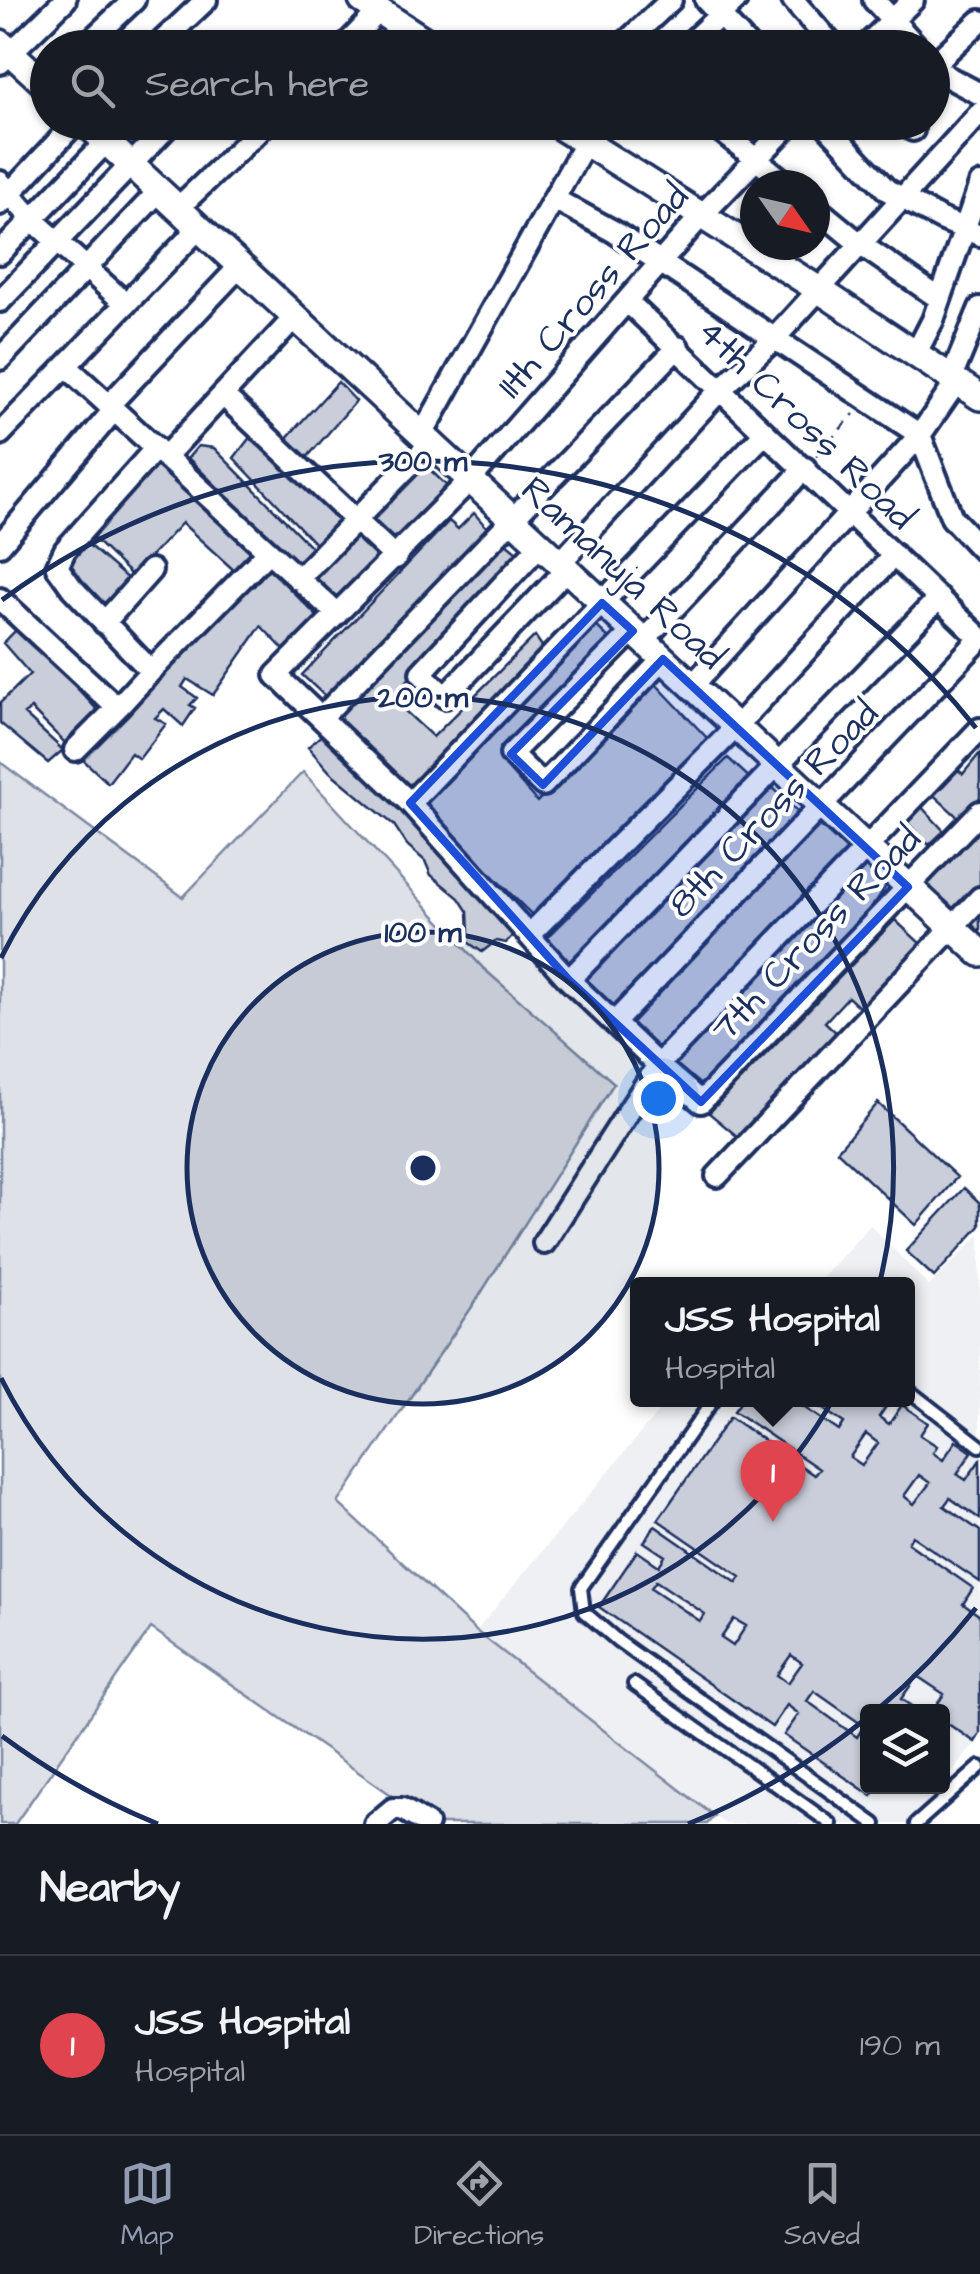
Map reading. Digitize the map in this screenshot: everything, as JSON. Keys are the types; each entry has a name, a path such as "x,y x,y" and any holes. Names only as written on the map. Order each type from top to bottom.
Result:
{"street":[{"path":"30,30 66,0"},
{"path":"103,30 134,0"},
{"path":"174,30 206,0"},
{"path":"639,30 671,0"},
{"path":"697,30 712,8 736,0"},
{"path":"793,0 819,30"},
{"path":"874,0 901,30"},
{"path":"882,30 913,0"},
{"path":"355,30 370,6 408,30"},
{"path":"712,8 733,30"},
{"path":"950,48 980,21"},
{"path":"30,30 3,53 30,72"},
{"path":"950,78 980,94"},
{"path":"540,545 421,673 445,696 720,390 772,340 980,113"},
{"path":"58,140 4,193 126,304"},
{"path":"0,301 154,140"},
{"path":"0,359 88,268 245,140"},
{"path":"580,140 980,397"},
{"path":"298,578 345,534 427,439 588,140"},
{"path":"733,140 770,170"},
{"name":"11th Cross Road","path":"321,718 276,674 470,480 701,216 775,140"},
{"path":"840,140 888,190 973,232"},
{"path":"0,253 106,142"},
{"name":"Ramanuja Road","path":"106,142 980,954"},
{"path":"916,353 973,232 980,184"},
{"path":"554,199 612,231 920,435 952,518 980,548"},
{"path":"830,220 940,299"},
{"path":"0,434 199,228"},
{"path":"0,545 112,408 240,266"},
{"name":"4th Cross Road","path":"628,302 980,638"},
{"path":"692,686 920,435 955,378 980,308"},
{"path":"151,671 104,624 57,567 65,550 160,452 223,395 295,317"},
{"path":"658,1065 570,980 410,802 321,718 678,346"},
{"path":"66,366 337,614"},
{"path":"223,395 396,558"},
{"path":"410,802 764,434"},
{"path":"663,659 543,785 511,754 638,636 805,468"},
{"path":"75,750 268,552"},
{"path":"530,934 736,727 894,555"},
{"path":"104,624 151,570"},
{"path":"570,980 938,598"},
{"path":"0,600 114,706 120,704"},
{"name":"8th Cross Road","path":"614,1023 980,638"},
{"path":"544,1243 658,1065 980,729"},
{"name":"7th Cross Road","path":"658,1065 701,1102 980,812"},
{"path":"717,1176 980,898"},
{"path":"375,1824 393,1809 402,1809 427,1824"}],"lane":[{"path":"915,1395 980,1446"},
{"path":"709,1407 581,1588 584,1612 860,1820 875,1824"},
{"path":"634,1684 831,1824"},
{"path":"916,1824 980,1767"}],"path":[{"path":"805,468 866,401"}],"highlighted area":[{"path":"602,603 633,631 511,754 543,785 663,659 908,887 701,1102 569,980 410,803"}],"shaded area":[{"path":"0,762 183,897 303,772 484,969 614,1083 476,1301 338,1503 476,1631 714,1816 707,1824 433,1824 151,1628 15,1824 0,1824"},
{"path":"870,1225 929,1286 980,1234 980,1737 950,1774 950,1704 860,1704 860,1794 934,1794 909,1824 725,1824 476,1631 662,1407 693,1407 701,1414 708,1407 915,1407 915,1277 823,1277"}],"building":[{"path":"338,382 356,401 304,461 283,442"},
{"path":"251,436 347,524 321,550 234,458"},
{"path":"198,446 214,448 318,554 301,570 188,458"},
{"path":"158,460 253,550 237,573 182,523 132,576 88,533"},
{"path":"421,461 448,487 396,544 365,517"},
{"path":"474,513 488,529 459,567 329,700 302,675 449,521 458,529"},
{"path":"357,529 385,558 336,604 309,578"},
{"path":"85,542 129,580 98,609 62,566"},
{"path":"505,542 523,557 391,698 433,737 535,636 546,652 411,794 338,717"},
{"path":"269,568 323,622 289,655 261,626 213,695 187,679 182,687 197,698 190,705 195,708 183,726 164,709 155,718 166,724 139,759 131,753 108,783 79,756 246,579 254,586"},
{"path":"593,623 611,640 500,753 501,761 537,802 654,682 707,738 535,918 420,804"},
{"path":"20,626 99,712 68,746 31,709 24,714 63,750 48,763 0,723 0,703 30,674 3,643"},
{"path":"326,731 516,931 506,943 496,941 482,952 462,938 469,932 468,912 459,898 431,875 425,861 407,845 394,825 330,772 308,747"},
{"path":"980,753 980,798 962,821 928,790 951,764 963,774"},
{"path":"728,758 753,781 575,969 545,940"},
{"path":"769,784 801,815 613,1013 581,979"},
{"path":"918,803 944,831 929,845 903,818"},
{"path":"817,823 849,852 663,1054 625,1022"},
{"path":"980,826 980,886 956,913 926,883"},
{"path":"860,858 886,886 870,911 701,1093 668,1060"},
{"path":"980,907 980,932 968,921"},
{"path":"895,920 921,944 862,1010 848,997 825,1022 839,1035 744,1142 709,1113"},
{"path":"878,1103 957,1177 916,1225 837,1151"},
{"path":"964,1188 980,1203 980,1226 934,1277 906,1251"},
{"path":"737,1407 803,1407 839,1431 844,1423 820,1407 886,1407 879,1417 889,1424 901,1407 905,1407 928,1423 920,1435 937,1446 933,1453 943,1460 956,1441 972,1452 957,1474 966,1480 980,1460 980,1519 950,1498 944,1506 980,1531 980,1582 912,1536 908,1543 973,1588 963,1604 980,1616 980,1734 975,1742 950,1725 950,1704 937,1704 944,1694 917,1676 901,1699 908,1704 860,1704 860,1723 814,1691 807,1701 857,1737 860,1732 860,1788 784,1735 799,1714 787,1705 772,1727 599,1607 637,1551 659,1566 665,1556 644,1542 655,1526 737,1583 741,1577 658,1520 730,1417 814,1475 819,1469 734,1411","holes":["866,1434 878,1443 862,1465 850,1457","919,1475 930,1483 914,1504 904,1496","656,1581 705,1614 700,1621 651,1588","734,1619 746,1626 733,1646 721,1638","791,1655 802,1663 788,1683 777,1675"]}],"place":[{"name":"JSS Hospital","path":"773,1522"}]}
